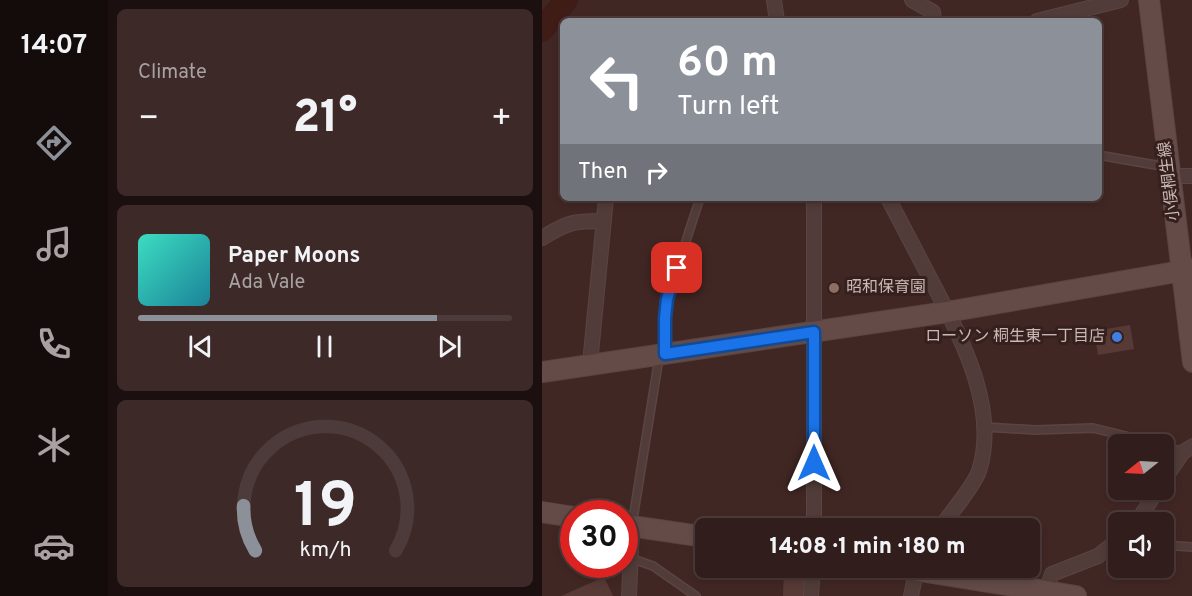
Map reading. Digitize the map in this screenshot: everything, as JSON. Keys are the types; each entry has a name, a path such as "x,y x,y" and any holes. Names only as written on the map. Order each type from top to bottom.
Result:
{"street":[{"path":"774,0 777,18"},
{"path":"912,0 933,12 934,18"},
{"path":"1049,18 1121,0"},
{"name":"小俣桐生線","path":"1150,0 1169,172 1187,270 1193,362"},
{"path":"1169,172 1193,176"},
{"path":"590,364 606,201"},
{"path":"814,201 814,518"},
{"path":"890,201 965,348 977,383 984,427 984,452 978,474 947,518"},
{"path":"542,238 561,226 577,221 604,221"},
{"path":"542,369 662,355 947,312 1187,270"},
{"path":"1174,467 1188,449"},
{"path":"542,512 560,515"},
{"path":"638,527 695,535"},
{"path":"1046,591 1049,577 1052,574 1098,556 1108,548"},
{"path":"629,578 629,596"},
{"path":"811,596 812,578"},
{"path":"911,596 914,578"},
{"path":"952,578 999,590 1046,591 1076,596"}],"lane":[{"path":"1102,156 1169,172"},
{"path":"633,500 662,355 667,299 699,201"},
{"path":"984,427 1036,430 1093,428 1117,434"},
{"path":"1174,545 1193,547"},
{"path":"638,561 653,566 696,596"}],"building":[{"path":"1130,325 1134,349 1098,355 1094,331"},
{"path":"604,578 613,596 561,596"},
{"path":"784,578 806,578 805,596 783,596"}],"waterway":[{"path":"542,30 566,0"}],"place":[{"name":"昭和保育園","path":"834,288"},
{"name":"ローソン 桐生東一丁目店","path":"1117,337"}],"route":[{"path":"677,268 667,299 665,354 814,332 814,463"}]}
